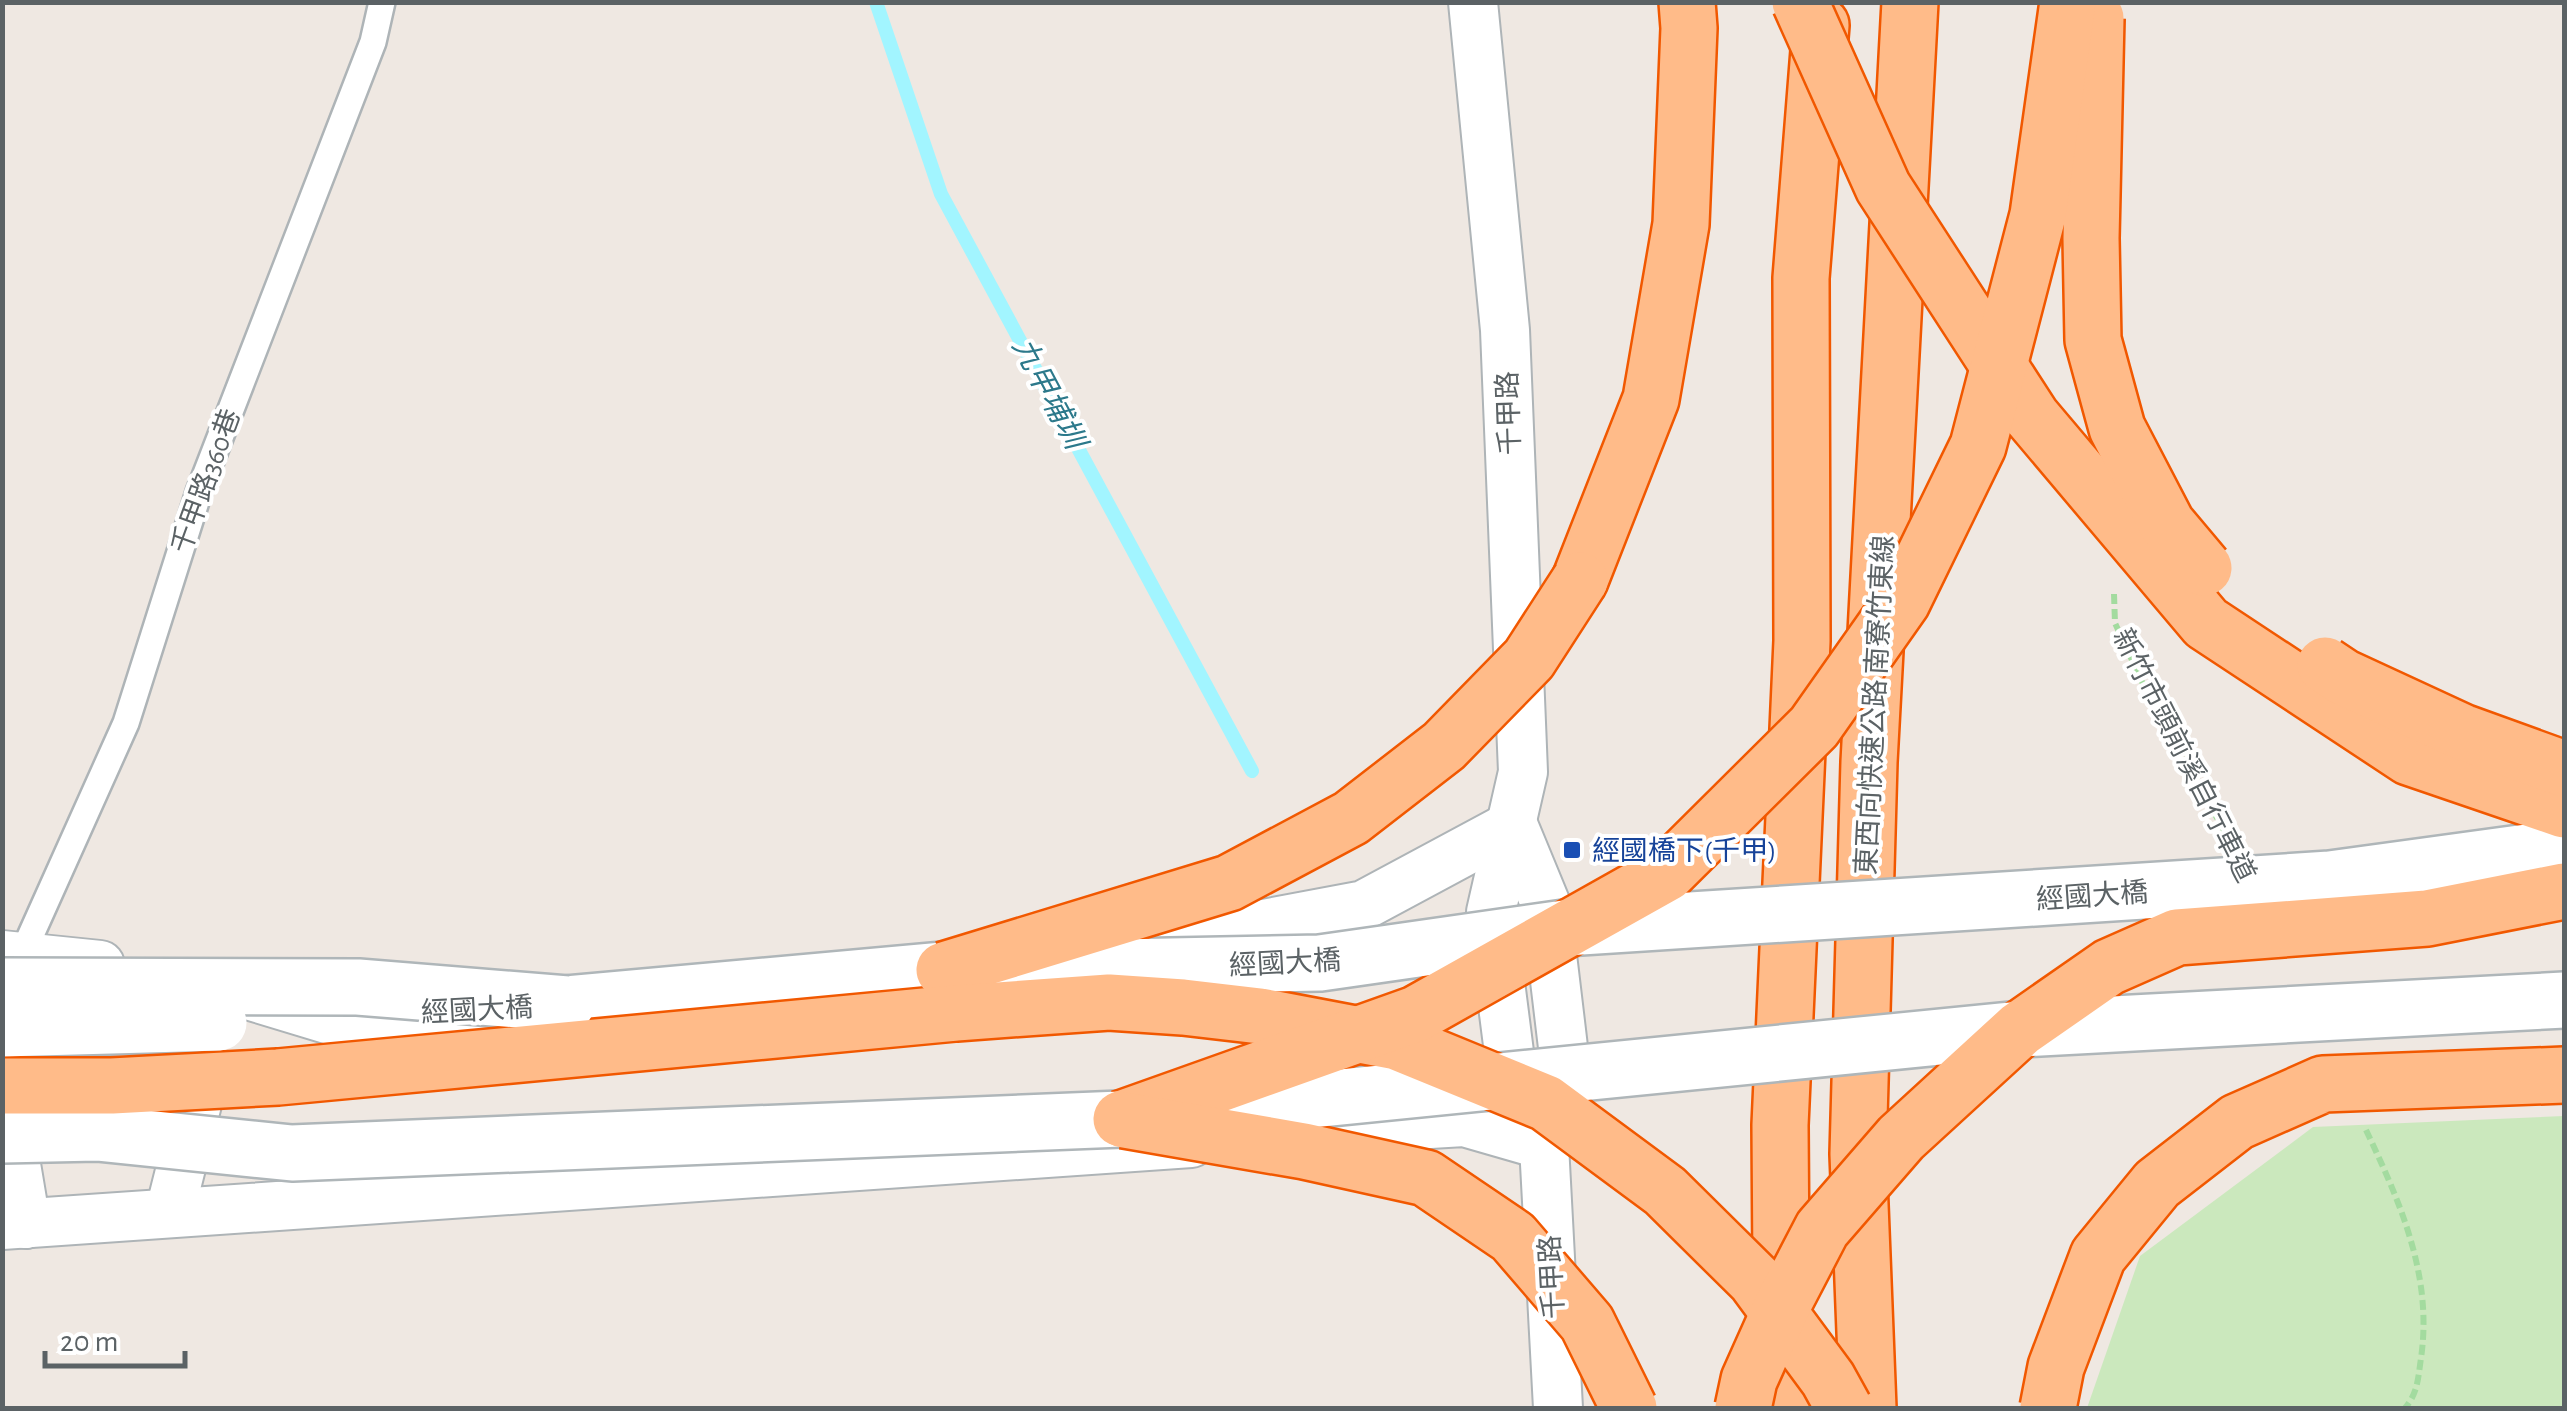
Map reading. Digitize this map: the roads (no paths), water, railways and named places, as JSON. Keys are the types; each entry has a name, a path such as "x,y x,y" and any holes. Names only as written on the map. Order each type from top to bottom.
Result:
{"highway":[{"path":"944,970 1210,890 1246,874 1351,818 1444,746 1529,659 1580,580 1651,400 1681,224 1687,2"},
{"path":"1800,2 1883,187 2032,416 2206,622 2409,757 2564,810"},
{"path":"1782,1408 1780,1125 1802,641 1801,278 1822,2"},
{"name":"東西向快速公路 南寮竹東線","path":"1868,1408 1858,1154 1869,762 1910,2"},
{"path":"1121,1119 1416,1014 1667,873 1814,727 1902,602 1978,446 2038,215 2068,2"},
{"path":"2097,2 2091,238 2093,340 2118,428 2168,524 2232,603 2342,677 2462,732 2564,769"},
{"path":"1743,1408 1756,1365 1822,1229 1901,1138 2020,1029 2109,967 2177,936 2427,918 2564,891"},
{"path":"2,1083 112,1086 278,1077 1109,1002 1260,1016 1397,1042 1546,1103 1665,1192 1755,1280 1828,1379 1844,1408"},
{"path":"2048,1408 2056,1367 2098,1256 2157,1184 2237,1122 2324,1084 2564,1075"},
{"path":"1121,1119 1304,1150 1426,1178 1513,1237 1586,1322 1630,1408"}],"main road":[{"name":"經國大橋","path":"2,1030 567,1004 944,970 1320,964 1565,928 2330,878 2564,847"},
{"path":"9,966 567,1004"},
{"path":"2,1173 292,1153 1121,1119 2020,1029 2564,1000"},
{"path":"2,1135 97,1132 292,1153"}],"street":[{"name":"千甲路","path":"1473,2 1506,350 1524,772 1513,825 1546,905 1565,1064 1544,1145 1558,1408"},
{"path":"2,1050 9,966 174,973 390,1038 774,1012 1364,905 1513,825"},
{"path":"1264,926 1235,980 1250,1086 1298,1129"},
{"path":"1264,926 1306,976 1328,1074 1298,1129"},
{"path":"170,1211 204,1076 174,973"},
{"path":"2,1083 14,1224 1172,1146 1298,1129 1464,1122 1544,1145"}],"lane":[{"name":"千甲路360巷","path":"9,966 126,723 199,492 373,42 382,2"}],"waterway":[{"name":"九甲埔圳","path":"876,2 941,194 1252,771"}],"place":[{"name":"經國橋下(千甲)","path":"1572,850"}]}
